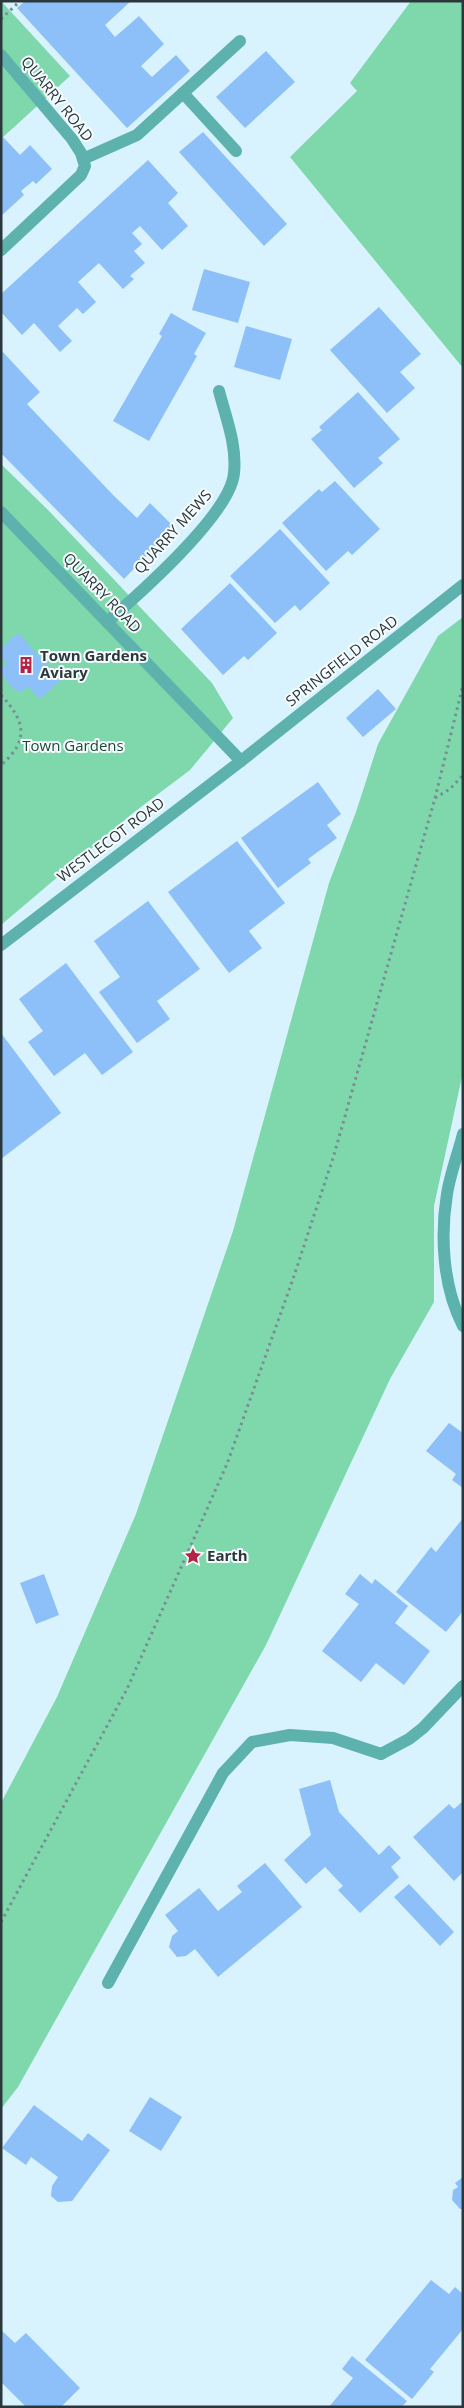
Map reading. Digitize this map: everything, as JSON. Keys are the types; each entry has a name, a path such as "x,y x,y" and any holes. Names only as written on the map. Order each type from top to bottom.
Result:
{"street":[{"path":"83,159 137,135 240,41"},
{"name":"QUARRY ROAD","path":"1,55 72,139 85,166 81,175 1,250"},
{"path":"184,93 236,151"},
{"name":"QUARRY MEWS","path":"107,622 157,578 229,494 234,474 233,442 218,391"},
{"name":"QUARRY ROAD","path":"1,512 241,761"},
{"name":"SPRINGFIELD ROAD","path":"241,761 463,585"},
{"name":"WESTLECOT ROAD","path":"1,944 241,761"},
{"path":"463,1134 447,1193 445,1226 445,1266 449,1292 463,1326"},
{"path":"108,1983 223,1773 252,1742 290,1735 333,1738 381,1754 409,1740 463,1686"}],"path":[{"path":"1,19 20,1"},
{"path":"1,1922 127,1689 227,1464 293,1279 334,1155 435,798 463,685"},
{"path":"1,695 17,713 21,727 20,740 11,757 1,765"},
{"path":"435,798 450,789 463,775"}],"green space":[{"path":"1,1 70,76 1,139"},
{"path":"411,1 463,1 463,368 290,157 357,91 350,83"},
{"name":"Town Gardens","path":"1,464 49,511 212,683 233,718 190,770 133,813 1,925"},
{"path":"463,617 463,1072 434,1206 434,1302 390,1379 266,1645 18,2087 1,2109 1,1803 57,1697 136,1514 233,1231 329,883 356,812 378,744 438,636"}],"building":[{"path":"25,1 131,1 105,25 115,37 139,16 164,44 141,66 152,77 176,55 190,71 127,128 17,8"},
{"path":"266,51 295,82 245,128 216,97"},
{"path":"203,132 287,224 264,246 179,152"},
{"path":"3,137 20,155 30,145 52,169 36,184 33,181 21,191 24,195 1,216 1,139"},
{"path":"148,160 178,193 168,203 188,226 162,250 140,226 132,233 142,244 134,251 145,263 130,276 134,279 123,289 99,263 78,282 96,302 83,314 77,308 58,326 72,341 60,352 34,323 22,335 1,312 1,294"},
{"path":"204,269 250,282 238,323 192,310"},
{"path":"379,307 421,354 400,372 415,388 387,413 330,350"},
{"path":"171,313 206,333 194,354 197,356 149,441 113,421 162,336 159,334"},
{"path":"246,326 292,339 280,380 234,367"},
{"path":"1,350 40,392 27,404 114,496 137,518 150,503 174,527 124,579 1,453"},
{"path":"358,392 400,439 378,458 383,463 354,488 311,439 322,430 319,427"},
{"path":"335,481 380,529 352,555 348,551 326,571 282,523 319,489 322,492"},
{"path":"280,529 330,583 300,611 295,605 275,623 230,576"},
{"path":"230,583 277,633 248,660 244,656 223,675 181,629"},
{"name":"Town Gardens Aviary","path":"18,633 61,680 40,699 28,686 21,692 13,689 2,675 2,667 7,663 1,657 1,648"},
{"path":"378,689 396,709 363,737 346,718"},
{"path":"318,782 341,814 327,825 337,838 308,859 311,863 278,888 241,838"},
{"path":"237,841 285,903 249,931 262,948 229,973 168,892"},
{"path":"148,901 200,969 157,1001 170,1019 137,1043 99,992 120,977 94,941"},
{"path":"66,963 133,1052 102,1075 85,1053 54,1076 28,1042 43,1031 19,999"},
{"path":"1,1033 61,1113 1,1159"},
{"path":"449,1423 463,1433 463,1488 452,1480 456,1474 426,1451"},
{"path":"463,1518 463,1611 446,1632 396,1592 431,1547 436,1552"},
{"path":"44,1574 59,1615 36,1624 20,1583"},
{"path":"360,1574 372,1584 375,1579 408,1606 395,1623 430,1651 404,1685 376,1663 361,1682 322,1651 359,1604 345,1594"},
{"path":"330,1780 339,1812 379,1855 389,1845 401,1858 391,1867 399,1877 360,1913 338,1890 343,1886 325,1867 306,1884 284,1860 311,1835 299,1789"},
{"path":"463,1801 463,1872 454,1881 413,1837 449,1804 454,1809"},
{"path":"265,1863 302,1907 218,1977 195,1949 186,1956 177,1957 169,1947 172,1936 178,1931 165,1915 199,1888 218,1911 242,1892 237,1886"},
{"path":"409,1884 454,1932 440,1946 394,1897"},
{"path":"150,2097 182,2117 161,2151 129,2131"},
{"path":"34,2105 82,2141 88,2133 110,2150 72,2201 58,2202 51,2196 52,2186 58,2177 31,2157 26,2165 2,2148"},
{"path":"463,2177 463,2209 460,2209 452,2200 453,2190 458,2187 455,2183"},
{"path":"431,2280 449,2294 455,2287 463,2294 463,2329 430,2369 434,2372 412,2399 365,2360"},
{"path":"1,2330 15,2343 26,2333 80,2388 61,2407 26,2407 1,2382"},
{"path":"352,2356 407,2401 402,2407 329,2407 353,2378 342,2369"}],"place":[{"name":"Town Gardens Aviary","path":"26,665"},
{"name":"Earth","path":"193,1556"}]}
